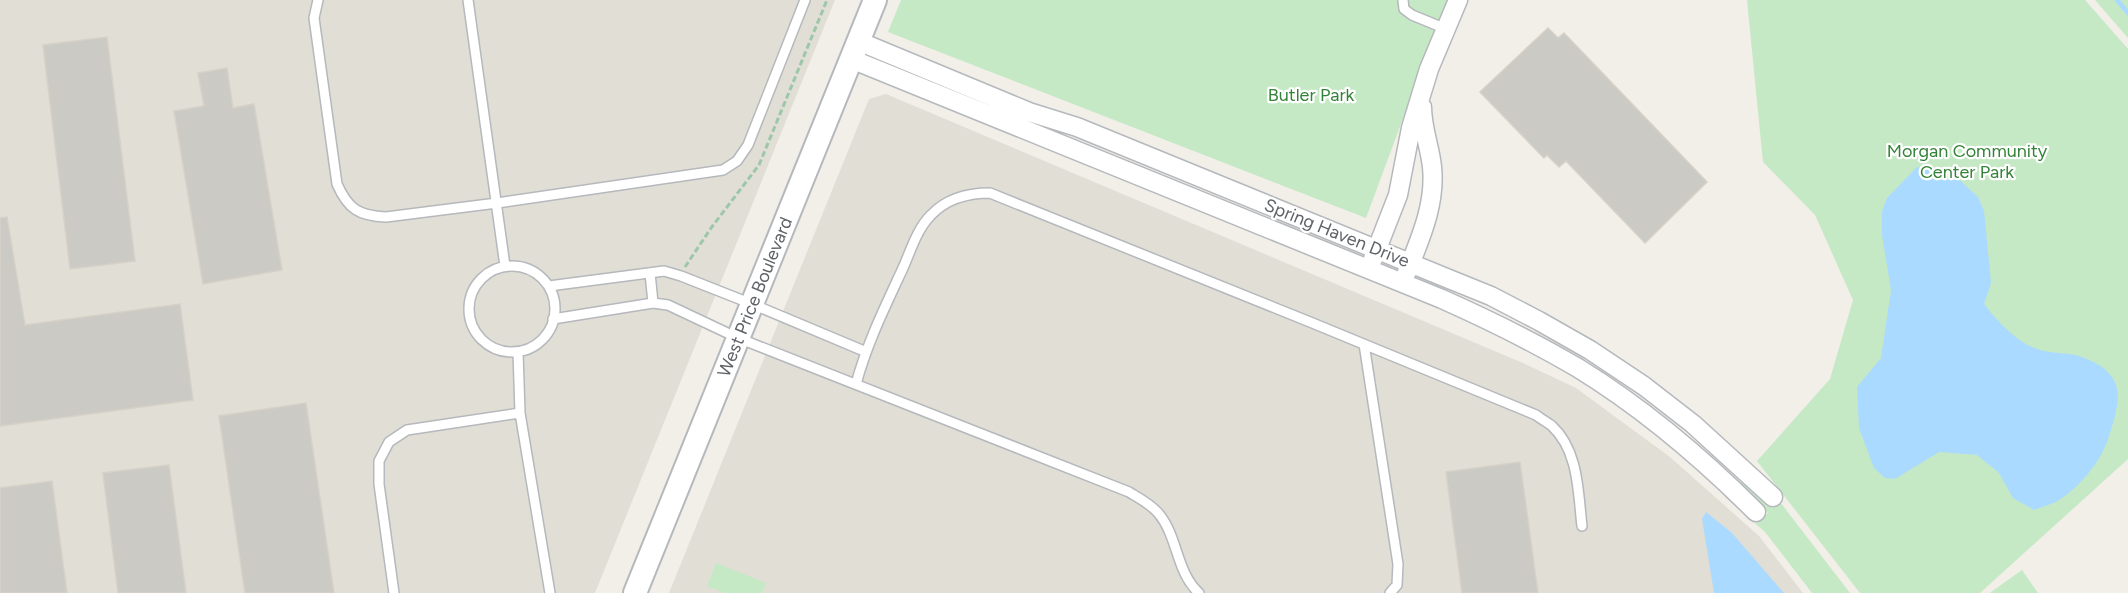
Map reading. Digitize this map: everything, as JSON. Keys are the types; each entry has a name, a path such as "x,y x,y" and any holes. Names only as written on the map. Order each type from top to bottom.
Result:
{"street":[{"name":"West Price Boulevard","path":"635,593 875,0"},
{"path":"1368,269 1398,195 1411,128 1421,93 1458,0"},
{"name":"Spring Haven Drive","path":"855,50 1077,127 1491,296 1590,350 1652,392 1736,461 1773,497"},
{"name":"Spring Haven Drive","path":"855,50 1402,283 1526,339 1579,369 1628,402 1721,477 1756,512"},
{"path":"1402,283 1428,215 1433,182 1422,118 1421,93"}],"lane":[{"path":"318,0 314,18 337,184 353,209 369,216 386,217 723,170 737,161 748,145 805,0"},
{"path":"468,0 505,266"},
{"path":"1403,0 1404,9 1412,15 1446,29"},
{"path":"856,384 864,351 923,223 942,205 964,195 990,193 1536,415 1552,426 1571,455 1576,474 1582,526"},
{"path":"505,266 522,267 537,274 549,286 554,302 554,319 546,334 534,346 518,352 501,351 486,344 475,331 469,315 470,298 477,283 489,272 505,266"},
{"path":"549,286 664,271 752,304 864,351"},
{"path":"650,273 653,303"},
{"path":"554,319 653,303 668,305 738,338 1129,492 1160,514 1186,577 1199,593"},
{"path":"1364,344 1398,564 1397,585 1390,593"},
{"path":"518,352 520,413 550,593"},
{"path":"394,593 379,484 379,461 389,441 407,430 520,413"}],"shaded area":[{"path":"0,0 835,0 595,593 0,593"},
{"path":"886,94 1523,363 1576,388 1670,457 1759,536 1803,593 669,593 869,99"}],"green space":[{"name":"Butler Park","path":"901,0 1447,0 1366,218 888,32"},
{"name":"Morgan Community Center Park","path":"1747,0 2085,0 2128,49 2128,459 1980,593 1860,593 1757,461 1830,379 1853,300 1815,215 1763,162"},
{"path":"2095,0 2128,0 2128,38"},
{"path":"1744,481 1772,508 1780,502 1850,593 1812,593 1765,532 1725,497 1727,495 1756,523 1768,513 1740,484"},
{"path":"716,563 766,583 762,593 725,593 707,586"},
{"path":"2022,570 2038,593 1990,593 1991,592"}],"water":[{"path":"1917,167 1950,171 1978,197 1984,211 1991,283 1984,304 1996,318 2024,343 2045,351 2082,357 2097,364 2114,380 2118,400 2105,448 2087,475 2056,502 2034,510 2013,498 1999,473 1977,455 1939,452 1895,479 1885,478 1874,468 1859,428 1857,387 1881,358 1891,290 1882,235 1882,211 1887,198"},
{"path":"1706,512 1732,533 1784,593 1714,593 1702,519"}],"building":[{"path":"1548,28 1558,38 1564,33 1707,182 1645,243 1566,161 1559,167 1547,155 1544,158 1480,92"},
{"path":"107,37 135,261 70,269 43,45"},
{"path":"227,68 233,108 254,104 282,270 203,284 174,111 204,106 198,73"},
{"path":"7,217 25,325 180,304 193,400 0,426 0,218"},
{"path":"306,403 334,593 245,593 219,416"},
{"path":"1520,462 1538,593 1462,593 1446,472"},
{"path":"169,465 186,593 118,593 103,473"},
{"path":"52,481 67,593 0,593 0,488"}],"waterway":[{"path":"2117,0 2128,13"}]}
